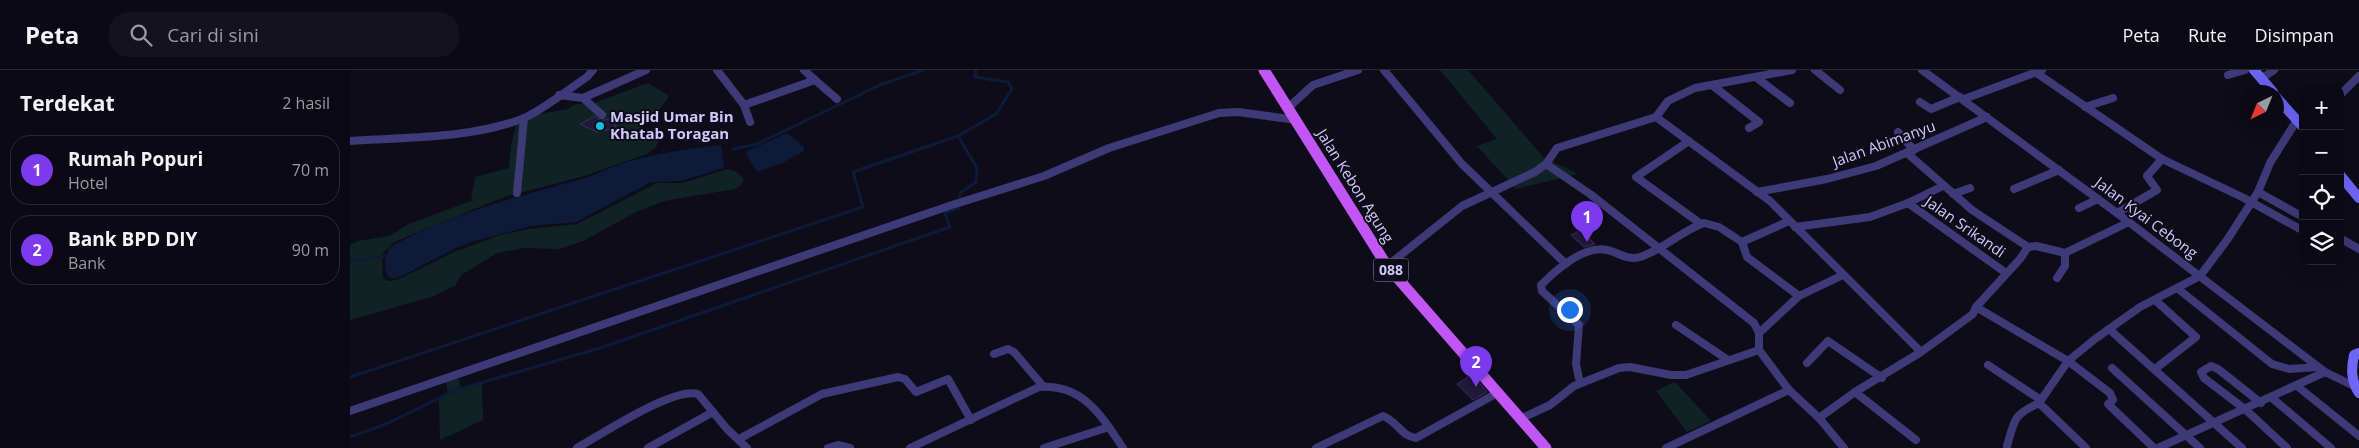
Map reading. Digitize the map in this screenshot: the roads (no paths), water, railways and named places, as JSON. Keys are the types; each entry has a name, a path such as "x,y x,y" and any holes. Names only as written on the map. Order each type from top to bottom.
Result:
{"main road":[{"name":"Jalan Kebon Agung","path":"1264,70 1388,266 1500,392 1546,448"}],"street":[{"path":"350,141 458,133 496,126 524,118 588,77 593,70"},
{"path":"559,95 583,98 646,70"},
{"path":"717,70 744,105 750,122"},
{"path":"804,70 836,99"},
{"path":"1289,107 1313,85 1358,70"},
{"path":"1384,70 1438,138 1462,164 1566,264"},
{"path":"1388,266 1462,205 1491,190 1531,175 1546,164 1549,153 1557,148 1656,117 1668,101 1695,88 1792,70"},
{"path":"1815,70 1840,90"},
{"name":"Jalan Kyai Cebong","path":"1922,70 1988,116 2322,370 2356,390"},
{"path":"2228,75 2245,70"},
{"path":"2254,70 2267,85"},
{"path":"2261,79 2274,70"},
{"path":"1920,102 1930,109 2039,71 2085,107 2162,159 2251,202 2299,228"},
{"path":"2344,91 2359,76"},
{"path":"1756,78 1790,103"},
{"path":"744,105 815,80"},
{"path":"1712,85 1759,122 1749,128"},
{"path":"583,98 602,115"},
{"path":"2085,107 2113,98"},
{"path":"2284,105 2299,123"},
{"path":"350,411 943,208 1044,176 1109,148 1206,116 1238,112 1297,120"},
{"name":"Jalan Abimanyu","path":"1757,192 1791,184 1837,177 1911,152 1988,116"},
{"path":"1656,117 1757,192 1792,224 1921,352"},
{"path":"517,193 524,118"},
{"path":"2007,447 2014,421 2020,412 2040,402 2068,361 2140,307 2200,276 2227,240 2258,192 2270,163 2299,125"},
{"path":"1898,132 1911,152 1943,186 1972,210 2028,247 2036,246 2065,253 2128,222"},
{"path":"1689,142 1636,178 1701,224 1715,226 1742,242 1747,257 1799,296"},
{"path":"2117,213 2157,190 2147,176 2162,159"},
{"path":"1546,164 1577,184 1754,324 1759,333 1759,350 1789,390 1819,418 1844,448"},
{"path":"2014,189 2059,170"},
{"path":"2344,180 2359,198"},
{"path":"1742,242 1792,224 1862,219 1908,203 1943,186"},
{"path":"1953,194 1970,188"},
{"path":"2258,192 2299,215"},
{"path":"2079,208 2098,199"},
{"name":"Jalan Srikandi","path":"1908,203 2006,273"},
{"path":"1580,383 1576,364 1579,325 1542,291 1541,285 1566,264 1595,250 1607,250 1633,259 1660,249 1701,224"},
{"path":"2344,240 2359,249"},
{"path":"1819,418 1856,392 1882,378 1921,352 1973,314 1976,307 2020,259 2028,247"},
{"path":"2057,278 2065,266 2065,253"},
{"path":"1759,333 1799,296 1843,275"},
{"path":"2177,288 2272,364 2286,370 2304,366 2322,370"},
{"path":"2155,300 2195,334 2196,338 2155,369"},
{"path":"1976,307 2068,361 2110,393 2112,400 2108,404 2154,448"},
{"path":"1676,325 1728,360"},
{"path":"2109,329 2216,422 2242,448"},
{"path":"1807,363 1828,341 1882,378"},
{"path":"994,354 1008,349 1014,352 1043,386"},
{"path":"1522,418 1550,405 1580,383 1619,368 1630,367 1671,375 1686,375 1759,350"},
{"path":"2356,390 2352,368 2354,355 2359,353"},
{"path":"1988,365 2040,402 2086,448"},
{"path":"2261,403 2218,369 2211,366 2203,369 2201,372 2204,378 2246,410 2287,448"},
{"path":"2112,368 2200,448"},
{"path":"2158,448 2272,398 2297,386 2322,370"},
{"path":"739,439 822,394 898,377 905,379 916,392 948,379 971,420"},
{"path":"910,448 1043,386 1055,384 1081,397 1100,413 1123,448"},
{"path":"2297,386 2359,436"},
{"path":"1666,448 1789,390"},
{"path":"577,448 679,393 691,392 698,394 727,429 747,448"},
{"path":"1316,448 1383,416 1389,418 1408,437 1416,438 1500,392"},
{"path":"1856,392 1916,440"},
{"path":"2272,398 2331,448"},
{"path":"648,448 713,412"},
{"path":"1044,448 1109,427"},
{"path":"828,448 838,445 850,448"}],"water":[{"path":"787,133 804,147 804,151 782,163 757,172 745,152"},
{"path":"721,145 724,168 680,181 651,182 576,222 531,226 471,242 398,278 390,278 387,275 386,258 392,246 415,234 461,215 509,199 582,179 636,160 672,152"}],"waterway":[{"path":"733,149 757,144 880,85 923,70"},
{"path":"958,136 996,114 1012,89 1008,82 975,77 976,70"},
{"path":"350,377 863,207 853,172 958,136"},
{"path":"958,136 977,168 976,182 960,193 960,197"},
{"path":"350,437 386,424 456,390 600,348 950,227 945,213 959,208"},
{"path":"350,262 385,256"}],"place":[{"name":"Masjid Umar Bin Khatab Toragan","path":"600,126"},
{"name":"Rumah Popuri","path":"1587,242"},
{"name":"Bank BPD DIY","path":"1476,387"}]}
